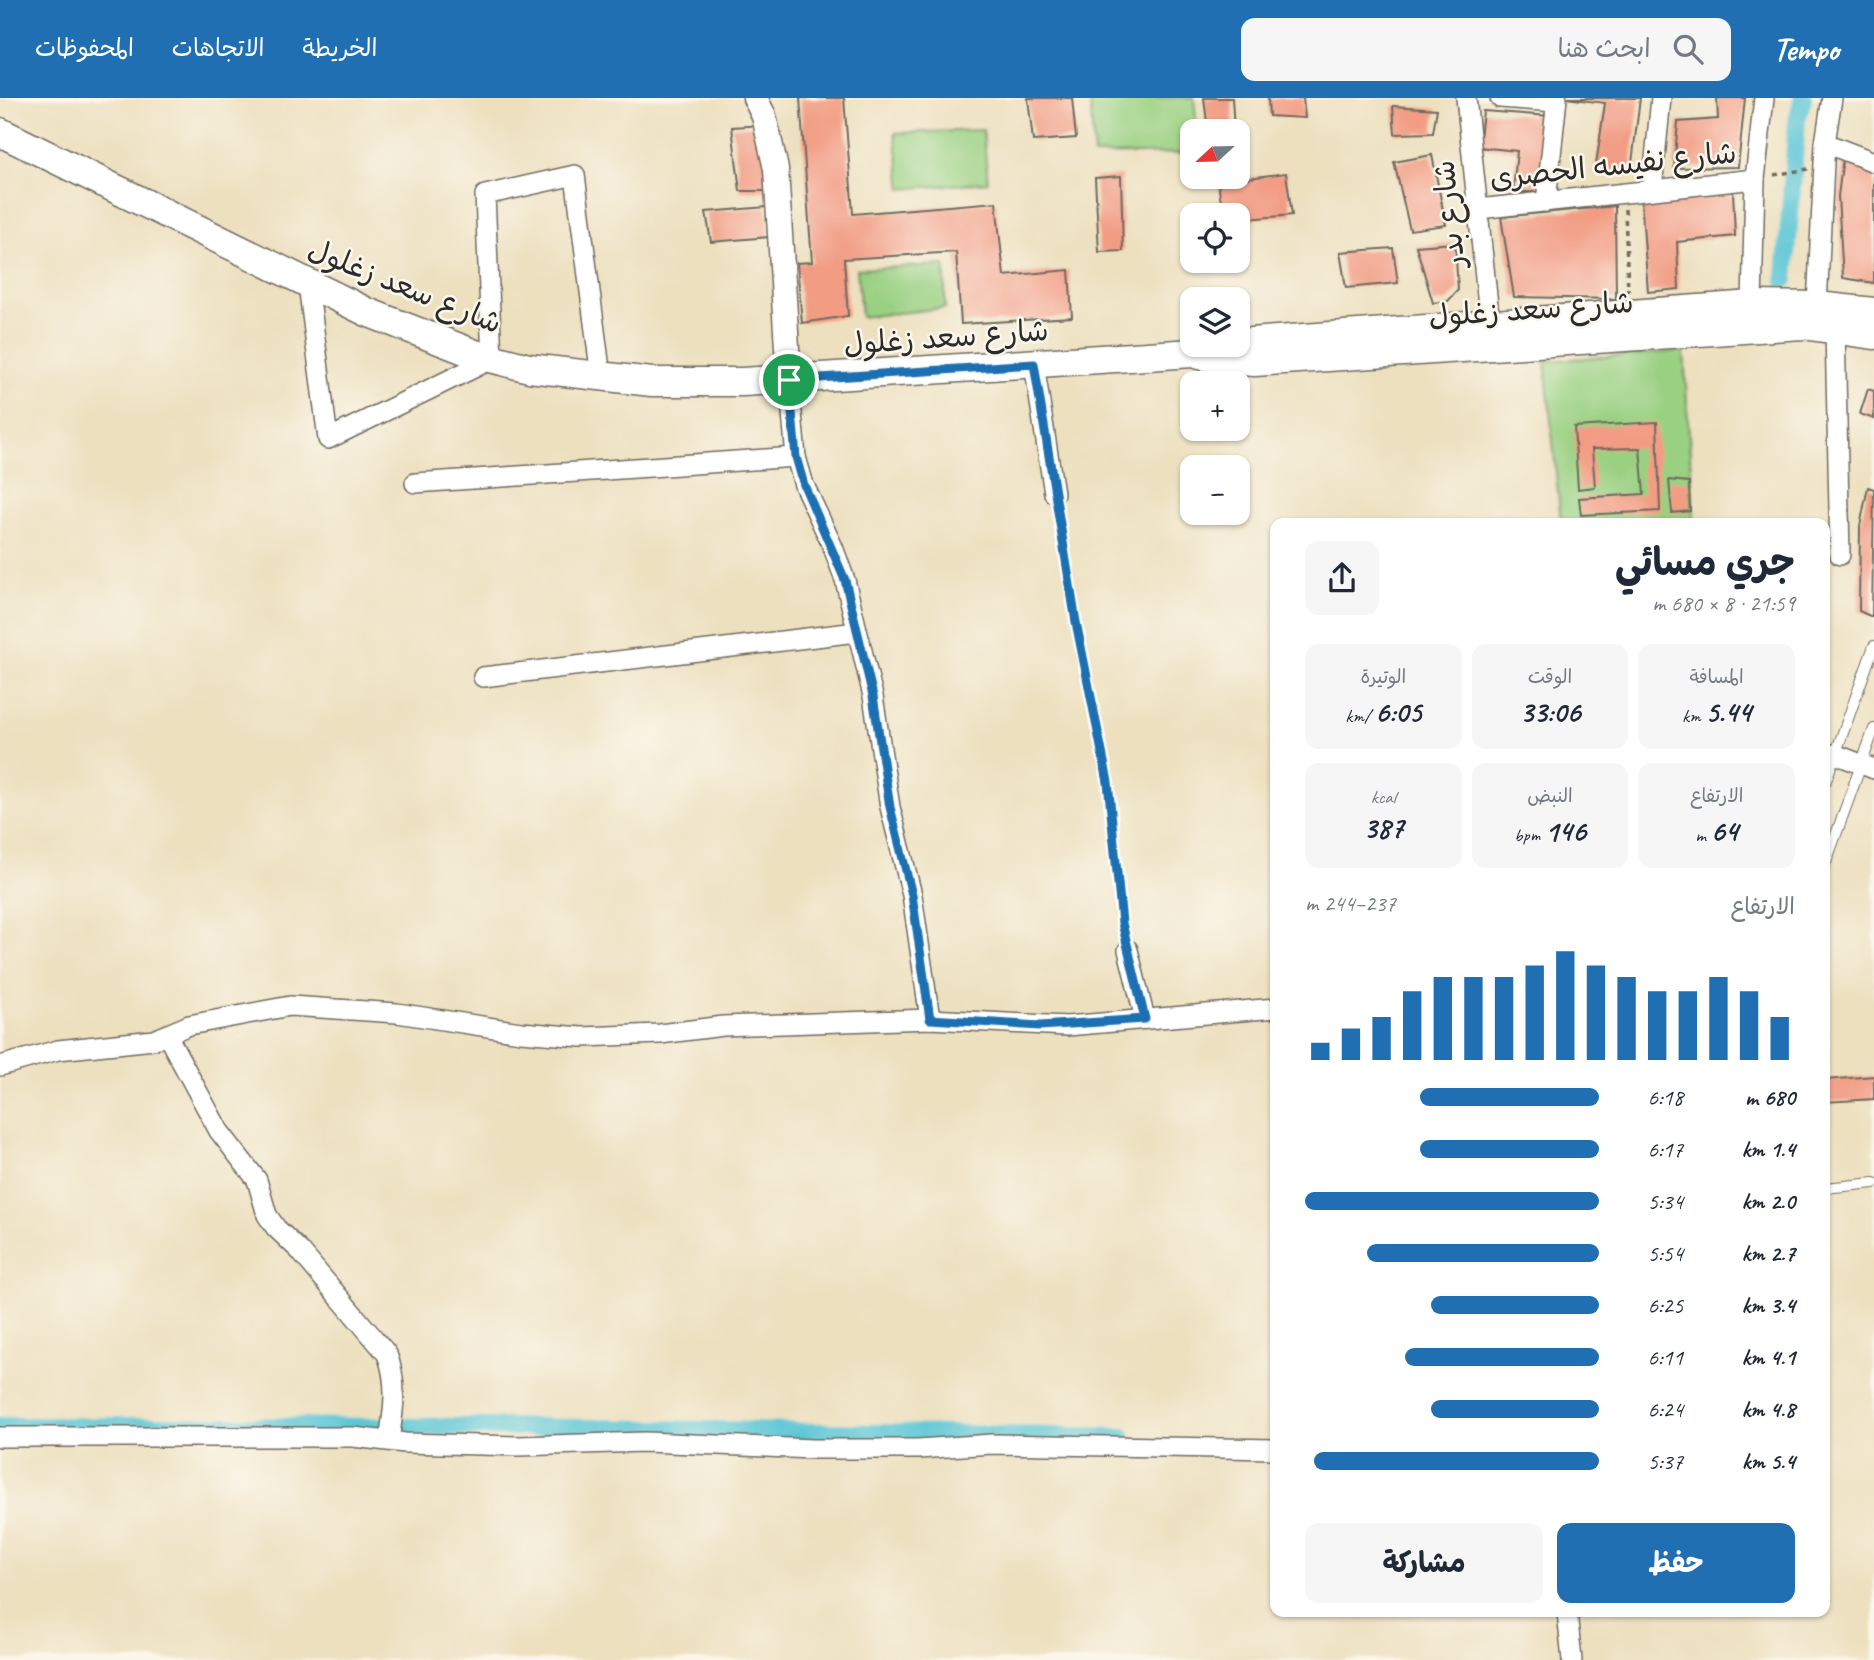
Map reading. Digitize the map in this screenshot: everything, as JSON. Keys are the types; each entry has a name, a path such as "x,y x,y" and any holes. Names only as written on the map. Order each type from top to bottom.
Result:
{"main road":[{"name":"شارع سعد زغلول","path":"0,132 308,284 423,336 529,368 652,382 789,380 1180,354"},
{"name":"شارع سعد زغلول","path":"1250,342 1752,305 1817,306 1874,312"},
{"name":"شارع سعد زغلول","path":"1208,357 1255,362 1759,327 1835,328 1874,335"}],"street":[{"path":"755,98 764,116 776,169 796,457 804,485 845,580 875,706 890,807 912,895 930,1019"},
{"name":"شارع بدر","path":"1466,98 1490,324"},
{"path":"1500,98 1557,100 1546,202"},
{"path":"1652,189 1661,98"},
{"path":"1752,305 1765,98"},
{"path":"1817,306 1825,143 1832,98"},
{"path":"1825,143 1874,162"},
{"path":"308,284 328,439 492,359 485,195 575,175 601,377"},
{"name":"شارع نفيسه الحصرى","path":"1478,209 1762,178"},
{"path":"1835,328 1840,555"},
{"path":"1034,364 1054,493"},
{"path":"415,483 796,457"},
{"path":"483,677 857,632"},
{"path":"1835,754 1868,766"},
{"path":"1128,950 1145,1019"},
{"path":"0,1066 42,1053 154,1040 204,1021 290,1006 397,1013 532,1034 582,1037 637,1036 723,1026 930,1019 1040,1026 1270,1009"},
{"path":"167,1035 219,1131 257,1180 267,1215 387,1354 394,1372 393,1413 389,1437"},
{"path":"0,1437 389,1437 405,1443 518,1446 645,1442 812,1449 918,1449 992,1444 1270,1449"},
{"path":"1568,1617 1572,1660"}],"lane":[{"path":"1830,768 1874,646"},
{"path":"1830,853 1868,766 1874,729"},
{"path":"1830,1187 1874,1183"}],"path":[{"path":"1762,178 1810,168"},
{"path":"1624,193 1629,314"},
{"path":"1054,493 1086,679 1108,782 1122,923 1128,950"}],"green space":[{"path":"1090,98 1194,98 1196,119 1180,119 1180,153 1094,155"},
{"path":"983,130 988,182 902,189 895,133"},
{"path":"945,265 945,308 861,317 857,269"},
{"path":"1684,351 1694,518 1561,518 1545,361"}],"building":[{"path":"800,98 844,98 853,214 996,202 1004,276 1069,270 1072,317 961,324 956,252 844,259 848,316 802,323 797,263 812,262"},
{"path":"1028,98 1072,98 1076,138 1033,141"},
{"path":"1204,98 1232,98 1233,119 1207,119"},
{"path":"1268,98 1303,98 1305,118 1269,116"},
{"path":"1566,98 1640,98 1631,171 1595,172 1605,103"},
{"path":"1717,98 1745,98 1738,167 1674,168 1678,122 1718,119"},
{"path":"1393,106 1437,109 1433,133 1395,134"},
{"path":"1483,111 1550,116 1543,192 1513,192 1517,151 1479,147"},
{"path":"764,125 772,191 740,191 732,127"},
{"path":"1432,155 1446,225 1410,230 1394,162"},
{"path":"1843,157 1874,169 1874,283 1843,278 1838,196"},
{"path":"1286,173 1292,215 1250,219 1250,203 1221,203 1219,189 1250,189 1250,178"},
{"path":"1121,176 1123,251 1099,252 1095,178"},
{"path":"1733,190 1735,236 1677,242 1679,289 1648,292 1641,198"},
{"path":"1615,206 1616,299 1514,297 1501,217"},
{"path":"767,207 769,237 711,242 706,212"},
{"path":"1455,243 1458,290 1448,301 1433,303 1416,246"},
{"path":"1393,248 1398,283 1346,288 1340,252"},
{"path":"1868,389 1874,391 1874,419 1860,414"},
{"path":"1657,422 1660,511 1581,515 1579,498 1644,494 1640,448 1592,449 1595,487 1578,489 1574,427"},
{"path":"1669,480 1689,482 1690,511 1672,513"},
{"path":"1868,487 1874,489 1872,617 1859,611 1860,526"},
{"path":"1874,1076 1874,1099 1830,1102 1830,1080"}],"waterway":[{"path":"1785,279 1797,120 1803,98"},
{"path":"0,1426 526,1427 1123,1437"}],"route":[{"path":"1034,364 1086,679 1108,782 1122,923 1145,1019 1040,1026 930,1019 912,895 890,807 873,696 845,580 804,485 796,457 789,380 1034,364"}]}
